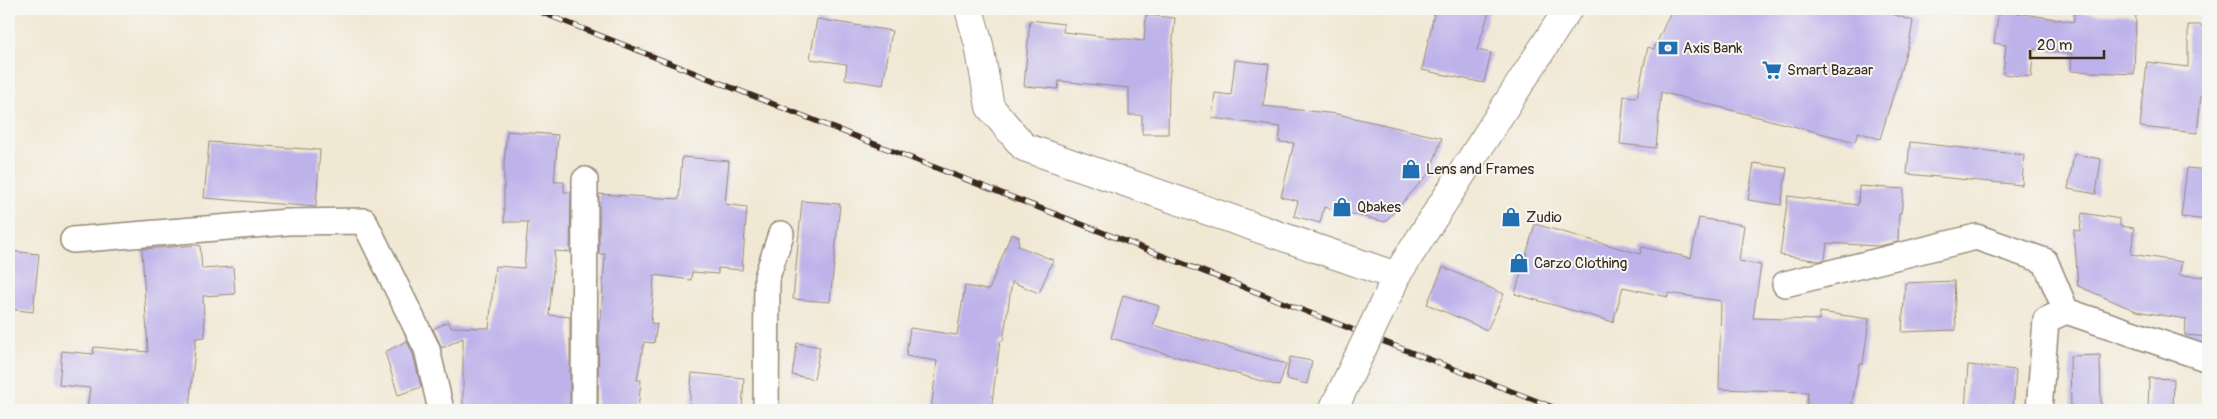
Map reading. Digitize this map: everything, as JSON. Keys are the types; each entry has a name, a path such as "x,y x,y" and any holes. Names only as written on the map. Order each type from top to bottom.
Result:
{"street":[{"path":"969,9 979,45 990,107 1024,147 1396,276"},
{"path":"1333,410 1396,276 1568,9"},
{"path":"584,410 585,180"},
{"path":"74,240 288,222 364,221 427,349 441,410"},
{"path":"766,410 767,278 781,234"},
{"path":"1785,284 1976,237 2045,261 2066,310"},
{"path":"2039,410 2046,320 2066,310 2208,359"}],"building":[{"path":"1435,9 1490,9 1477,50 1491,53 1484,83 1422,70"},
{"name":"Smart Bazaar","path":"1672,9 1878,9 1913,21 1910,39 1880,139 1858,132 1855,142 1661,92 1656,148 1620,144 1624,96 1637,97 1648,47 1654,49"},
{"path":"1999,10 2074,22 2074,13 2136,15 2134,74 2071,71 2072,54 2034,49 2031,77 2003,74 2006,45 1994,43"},
{"path":"1146,15 1175,18 1169,82 1168,134 1142,134 1142,115 1129,115 1129,88 1059,81 1058,89 1024,86 1030,20 1064,24 1063,32 1144,41"},
{"path":"817,19 892,31 883,85 845,79 847,64 810,59"},
{"path":"2188,25 2208,25 2208,96 2201,96 2197,133 2140,127 2147,62 2188,67"},
{"path":"1235,60 1269,64 1263,106 1337,114 1442,138 1430,172 1385,222 1324,207 1320,223 1294,216 1298,201 1281,197 1294,143 1279,142 1281,127 1212,118 1215,93 1231,95"},
{"path":"507,131 558,135 554,182 564,182 564,192 571,192 570,252 555,251 549,315 570,317 570,410 463,410 463,338 442,348 433,329 448,322 451,327 489,328 495,266 524,268 528,222 504,222 504,164"},
{"path":"209,142 320,150 316,207 204,198"},
{"path":"1910,142 2024,155 2022,185 1907,174"},
{"path":"2074,154 2101,159 2096,194 2068,189"},
{"path":"682,157 729,161 725,204 747,207 742,270 718,268 718,274 692,272 691,280 654,275 651,323 657,324 654,343 644,342 637,380 641,380 638,410 598,410 599,319 601,319 605,254 599,254 599,194 679,199"},
{"path":"1754,163 1787,168 1781,205 1748,200"},
{"path":"2187,168 2208,170 2208,220 2181,217"},
{"path":"1859,186 1904,189 1901,213 1899,213 1898,242 1878,246 1827,243 1825,259 1820,261 1780,255 1788,196 1858,205"},
{"path":"802,201 840,204 830,302 793,299"},
{"path":"2082,213 2120,219 2120,226 2134,228 2131,254 2182,262 2179,275 2208,277 2208,337 2185,335 2186,319 2136,311 2078,286 2074,230 2080,231"},
{"path":"1699,218 1744,225 1739,261 1761,265 1753,318 1819,320 1820,312 1869,319 1863,364 1859,364 1851,410 1806,410 1808,392 1719,389 1721,301 1668,293 1668,297 1623,287 1613,322 1515,294 1535,224 1640,254 1642,247 1691,258"},
{"path":"1011,234 1019,237 1018,246 1053,260 1039,293 1012,282 1003,341 1000,341 991,410 931,410 937,361 906,356 910,328 957,335 965,286 989,290"},
{"path":"200,245 202,269 233,267 235,294 203,296 205,337 196,338 189,410 87,410 90,388 59,385 62,351 93,354 94,347 148,352 142,249"},
{"path":"9,251 39,254 33,312 9,309"},
{"path":"1443,267 1504,294 1487,330 1427,304"},
{"path":"1954,281 1956,330 1902,332 1905,283"},
{"path":"1123,295 1159,306 1153,325 1286,364 1279,386 1111,338"},
{"path":"407,341 413,354 421,387 398,395 385,352"},
{"path":"797,343 820,347 814,379 792,375"},
{"path":"2100,355 2101,410 2071,410 2070,356"},
{"path":"1290,357 1312,361 1307,384 1286,379"},
{"path":"1968,365 2016,370 2013,410 1965,410"},
{"path":"692,373 744,378 742,410 689,410"},
{"path":"2149,378 2174,379 2173,410 2148,410"}],"railway":[{"path":"533,9 849,134 1560,410"}],"place":[{"name":"Axis Bank","path":"1668,48"},
{"name":"Smart Bazaar","path":"1772,70"},
{"name":"Lens and Frames","path":"1411,169"},
{"name":"Qbakes","path":"1342,207"},
{"name":"Zudio","path":"1511,217"},
{"name":"Carzo Clothing","path":"1519,263"}]}
